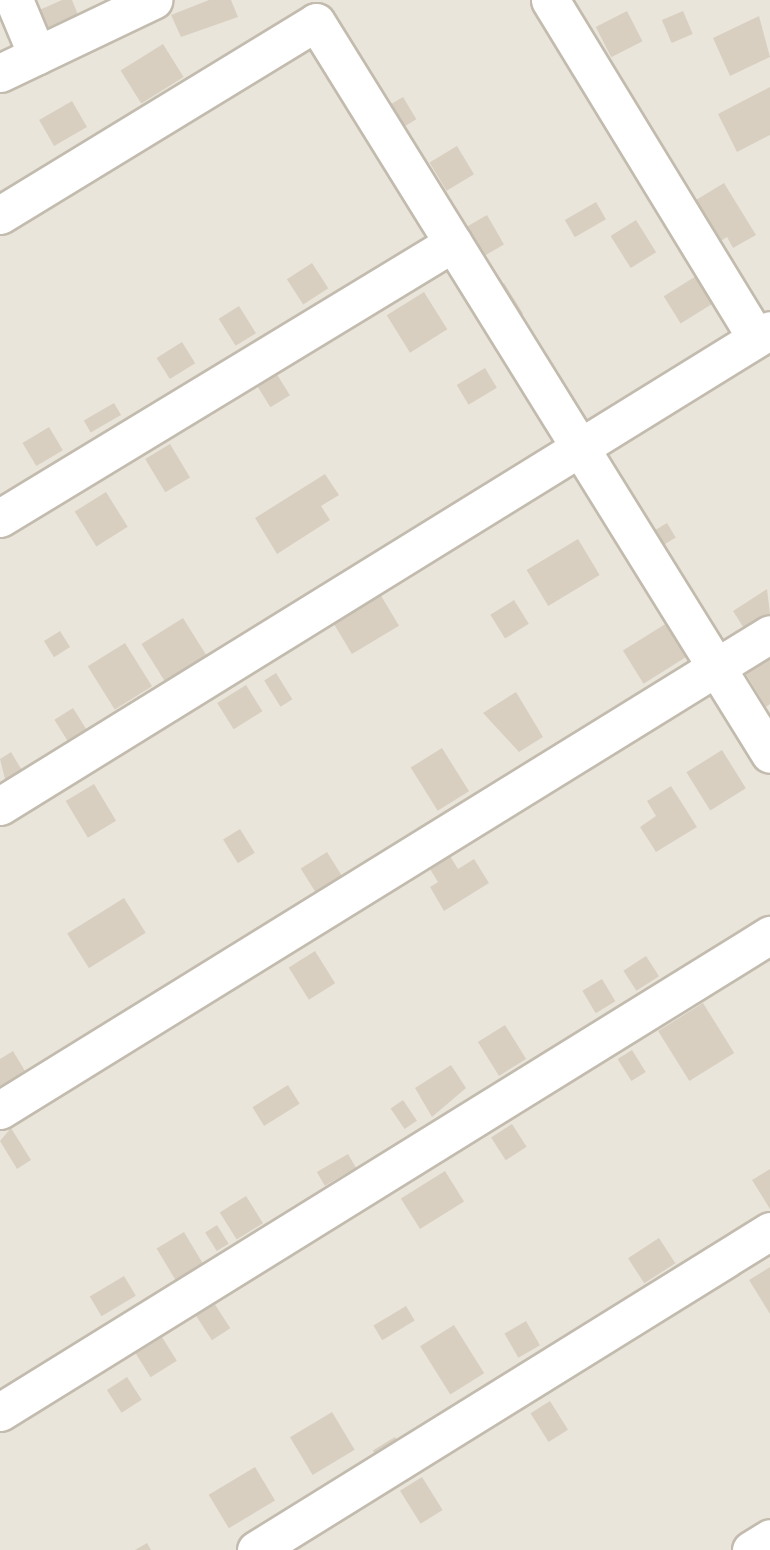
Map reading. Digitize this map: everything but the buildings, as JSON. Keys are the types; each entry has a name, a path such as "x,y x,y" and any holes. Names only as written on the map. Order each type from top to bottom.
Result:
{"street":[{"path":"14,0 37,55"},
{"path":"0,73 153,0"},
{"path":"0,806 763,334 550,0"},
{"path":"0,215 316,22 770,754"},
{"path":"0,518 453,243"},
{"path":"0,1110 714,664 770,634"},
{"path":"0,1412 770,935"},
{"path":"256,1550 770,1231"},
{"path":"751,1550 770,1538"}],"shaded area":[{"path":"0,0 770,0 770,1550 0,1550"}]}
